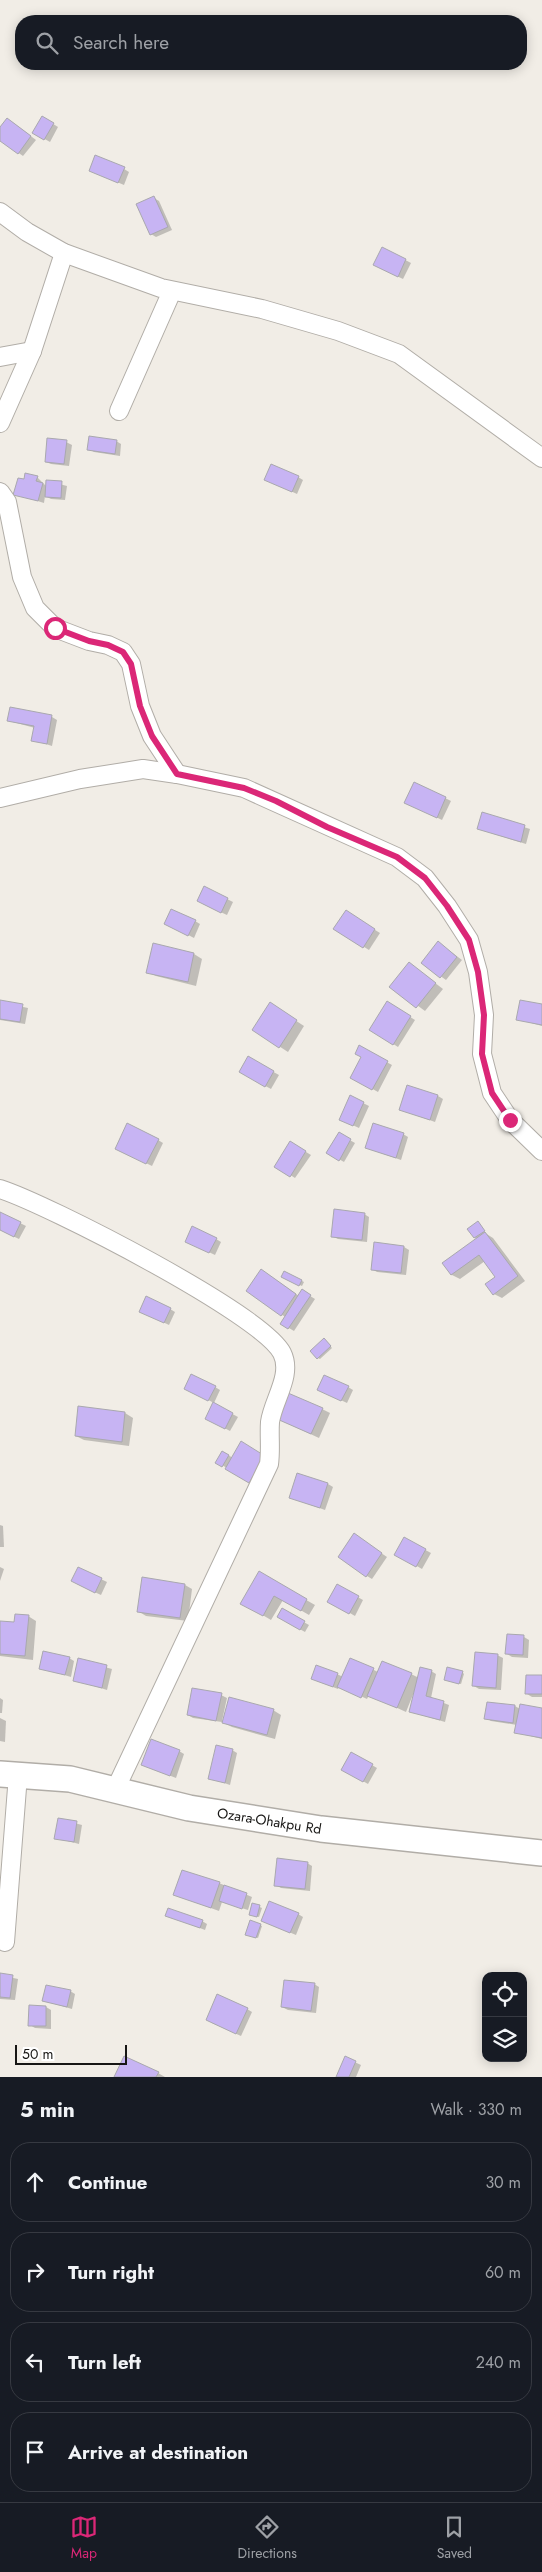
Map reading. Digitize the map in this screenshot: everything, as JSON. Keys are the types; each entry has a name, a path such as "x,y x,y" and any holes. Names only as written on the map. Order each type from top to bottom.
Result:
{"main road":[{"name":"Ozara-Ohakpu Rd","path":"9,1774 70,1779 189,1808 320,1829 542,1853"}],"street":[{"path":"0,212 27,232 64,253 172,290 262,309 338,331 399,354 542,458"},
{"path":"0,423 32,351 64,253"},
{"path":"119,411 172,290"},
{"path":"0,357 32,351"},
{"path":"0,492 7,502 22,577 35,608 55,628 89,641 108,645 123,652 131,664 140,706 152,736 177,774"},
{"path":"0,798 80,779 143,770 177,774 244,788 397,857 425,878 447,906 469,940 479,981 484,1015 482,1054 492,1093 510,1120 542,1151"},
{"path":"0,1189 22,1196 142,1257 240,1316 273,1342 282,1352 286,1364 270,1421 269,1464 115,1790"},
{"path":"5,1942 9,1774"}],"building":[{"path":"42,116 54,123 44,140 32,133"},
{"path":"7,118 31,136 18,154 0,141 0,127"},
{"path":"95,155 125,167 118,183 89,171"},
{"path":"154,196 168,227 150,235 136,204"},
{"path":"382,247 406,259 398,277 373,265"},
{"path":"89,436 117,440 115,454 87,450"},
{"path":"47,438 67,440 64,464 45,462"},
{"path":"271,464 299,476 292,492 264,480"},
{"path":"25,473 38,476 36,481 43,483 38,501 13,495 18,478 24,479"},
{"path":"46,480 62,481 61,498 45,497"},
{"path":"10,707 52,715 47,744 31,741 34,726 7,721"},
{"path":"414,782 446,797 437,818 404,803"},
{"path":"482,812 525,825 521,842 477,829"},
{"path":"204,886 228,898 221,913 197,901"},
{"path":"171,909 196,920 188,936 164,924"},
{"path":"346,910 375,929 363,948 333,929"},
{"path":"438,941 457,957 440,978 421,963"},
{"path":"153,943 194,953 188,982 146,973"},
{"path":"409,962 436,983 416,1008 389,987"},
{"path":"0,1000 23,1004 20,1022 0,1019"},
{"path":"520,1000 542,1004 542,1025 516,1020"},
{"path":"387,1001 411,1016 393,1045 369,1030"},
{"path":"270,1002 297,1020 279,1048 252,1030"},
{"path":"359,1045 388,1061 372,1090 350,1078 361,1057 355,1054"},
{"path":"248,1056 274,1071 265,1087 239,1072"},
{"path":"407,1085 438,1095 430,1120 399,1110"},
{"path":"350,1095 364,1102 353,1126 339,1120"},
{"path":"127,1123 159,1139 146,1164 115,1149"},
{"path":"373,1123 404,1133 396,1158 365,1148"},
{"path":"339,1132 351,1139 339,1161 326,1153"},
{"path":"290,1141 306,1151 290,1177 274,1167"},
{"path":"334,1209 365,1213 362,1240 331,1237"},
{"path":"0,1212 21,1222 14,1237 0,1230"},
{"path":"478,1221 485,1231 474,1238 467,1229"},
{"path":"192,1226 217,1238 209,1253 185,1242"},
{"path":"485,1232 518,1276 493,1295 485,1284 495,1277 479,1255 451,1275 442,1263"},
{"path":"374,1242 404,1246 401,1273 371,1270"},
{"path":"261,1269 296,1294 281,1316 246,1291"},
{"path":"284,1271 302,1280 299,1286 281,1277"},
{"path":"302,1289 311,1295 288,1329 280,1324"},
{"path":"146,1296 171,1308 164,1323 139,1312"},
{"path":"324,1338 331,1346 317,1359 310,1351"},
{"path":"191,1374 216,1386 208,1401 184,1389"},
{"path":"324,1375 349,1386 341,1401 317,1390"},
{"path":"288,1393 323,1408 311,1434 277,1419"},
{"path":"213,1402 233,1413 225,1429 205,1419"},
{"path":"78,1406 125,1412 122,1442 75,1436"},
{"path":"241,1441 265,1456 249,1483 225,1469"},
{"path":"222,1451 229,1455 222,1467 215,1463"},
{"path":"297,1473 328,1483 320,1508 289,1498"},
{"path":"354,1533 382,1553 366,1577 338,1557"},
{"path":"404,1537 426,1549 416,1567 394,1555"},
{"path":"78,1567 102,1578 95,1593 71,1581"},
{"path":"259,1571 307,1599 301,1611 274,1596 263,1616 240,1604"},
{"path":"142,1577 185,1584 180,1618 137,1612"},
{"path":"337,1584 359,1596 349,1614 327,1602"},
{"path":"282,1608 305,1621 300,1630 277,1617"},
{"path":"15,1614 29,1615 25,1656 0,1654 0,1621 14,1622"},
{"path":"507,1634 524,1635 523,1655 505,1654"},
{"path":"43,1651 70,1657 65,1675 39,1669"},
{"path":"475,1652 498,1654 496,1688 472,1686"},
{"path":"78,1658 107,1665 102,1688 73,1681"},
{"path":"350,1658 374,1668 361,1698 337,1687"},
{"path":"382,1661 412,1673 397,1708 367,1696"},
{"path":"316,1665 338,1673 333,1687 311,1679"},
{"path":"420,1667 432,1670 426,1696 444,1701 440,1720 409,1712"},
{"path":"447,1667 463,1671 459,1684 444,1680"},
{"path":"526,1675 542,1675 542,1694 525,1694"},
{"path":"192,1688 222,1693 216,1721 187,1715"},
{"path":"229,1697 274,1709 267,1735 222,1723"},
{"path":"487,1702 515,1705 513,1723 484,1719"},
{"path":"520,1704 542,1708 542,1738 514,1733"},
{"path":"151,1739 180,1750 170,1776 141,1765"},
{"path":"216,1745 233,1749 225,1783 208,1779"},
{"path":"351,1752 373,1764 363,1782 341,1770"},
{"path":"58,1818 77,1821 74,1842 54,1839"},
{"path":"277,1858 308,1862 305,1889 274,1886"},
{"path":"182,1870 220,1882 211,1908 173,1895"},
{"path":"224,1885 247,1893 242,1909 219,1901"},
{"path":"269,1901 299,1913 290,1933 261,1921"},
{"path":"252,1903 260,1905 257,1917 249,1915"},
{"path":"168,1908 203,1920 200,1928 165,1916"},
{"path":"250,1920 261,1924 256,1938 245,1935"},
{"path":"0,1973 13,1975 10,1998 0,1997"},
{"path":"284,1980 315,1983 311,2011 281,2007"},
{"path":"46,1985 71,1990 67,2007 42,2001"},
{"path":"217,1994 248,2008 236,2034 206,2020"},
{"path":"29,2005 46,2006 46,2026 28,2026"},
{"path":"124,2056 159,2072 156,2077 114,2077"},
{"path":"345,2056 356,2061 349,2077 336,2077"}],"route":[{"path":"55,628 89,641 108,645 123,652 131,664 140,706 152,736 177,774 244,788 276,801 327,827 364,841 397,857 425,878 447,906 469,940 478,972 484,1015 482,1054 492,1093 510,1120"}]}
